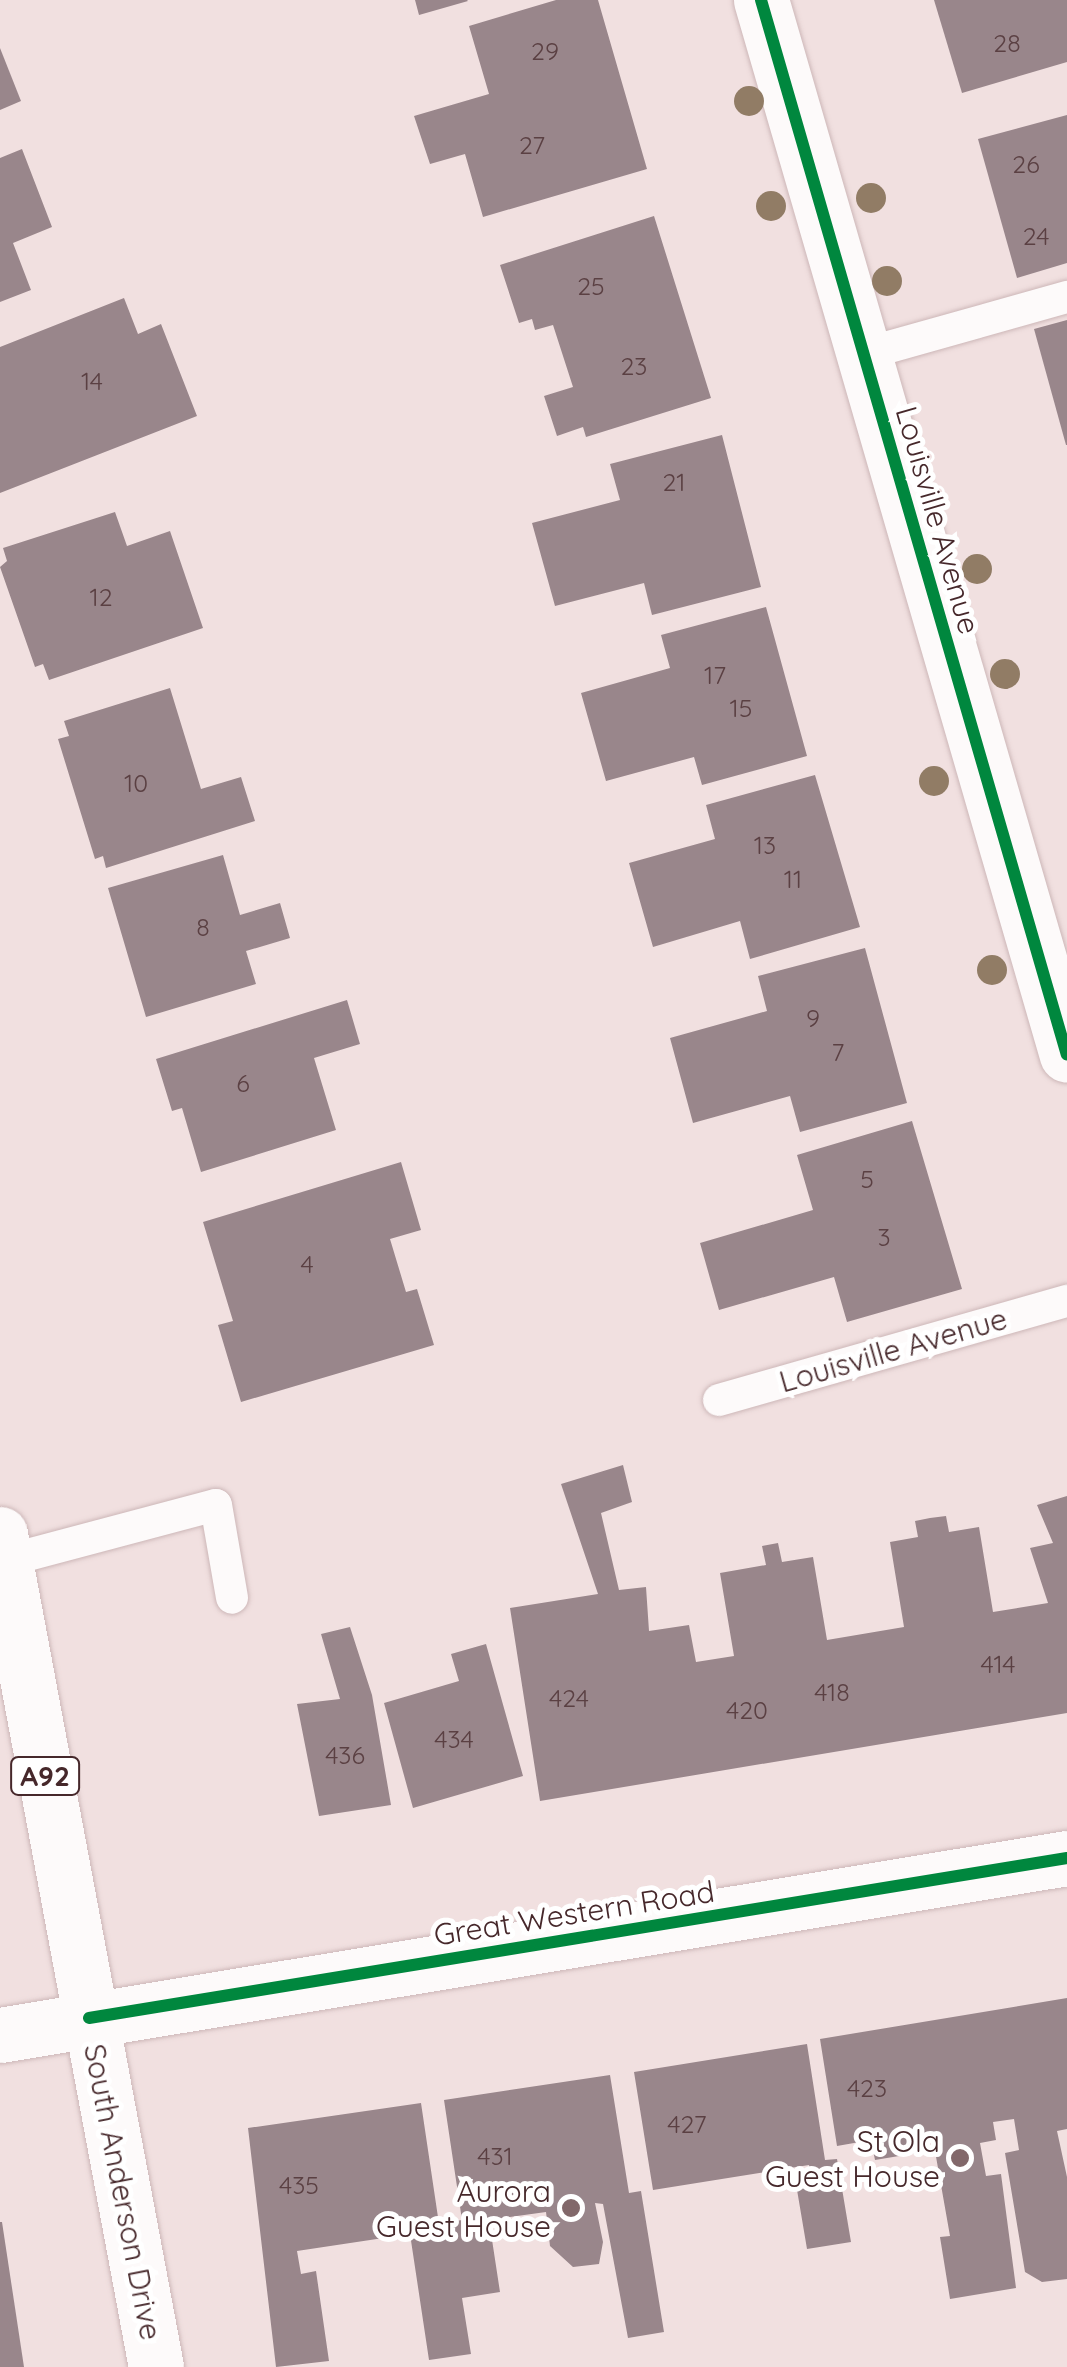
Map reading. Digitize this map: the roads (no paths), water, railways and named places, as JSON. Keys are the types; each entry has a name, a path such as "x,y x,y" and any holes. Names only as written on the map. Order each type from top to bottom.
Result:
{"main road":[{"name":"Louisville Avenue","path":"761,0 1067,1055"},
{"name":"A92","path":"3,1548 90,2018"},
{"name":"Great Western Road","path":"0,2035 1067,1858"},
{"name":"South Anderson Drive","path":"90,2018 156,2367"}],"lane":[{"path":"864,354 1067,296"},
{"name":"Louisville Avenue","path":"719,1400 1067,1300"},
{"path":"3,1548 216,1505 232,1598"}],"place":[{"name":"St Ola Guest House","path":"960,2158"},
{"name":"Aurora Guest House","path":"571,2208"}]}
